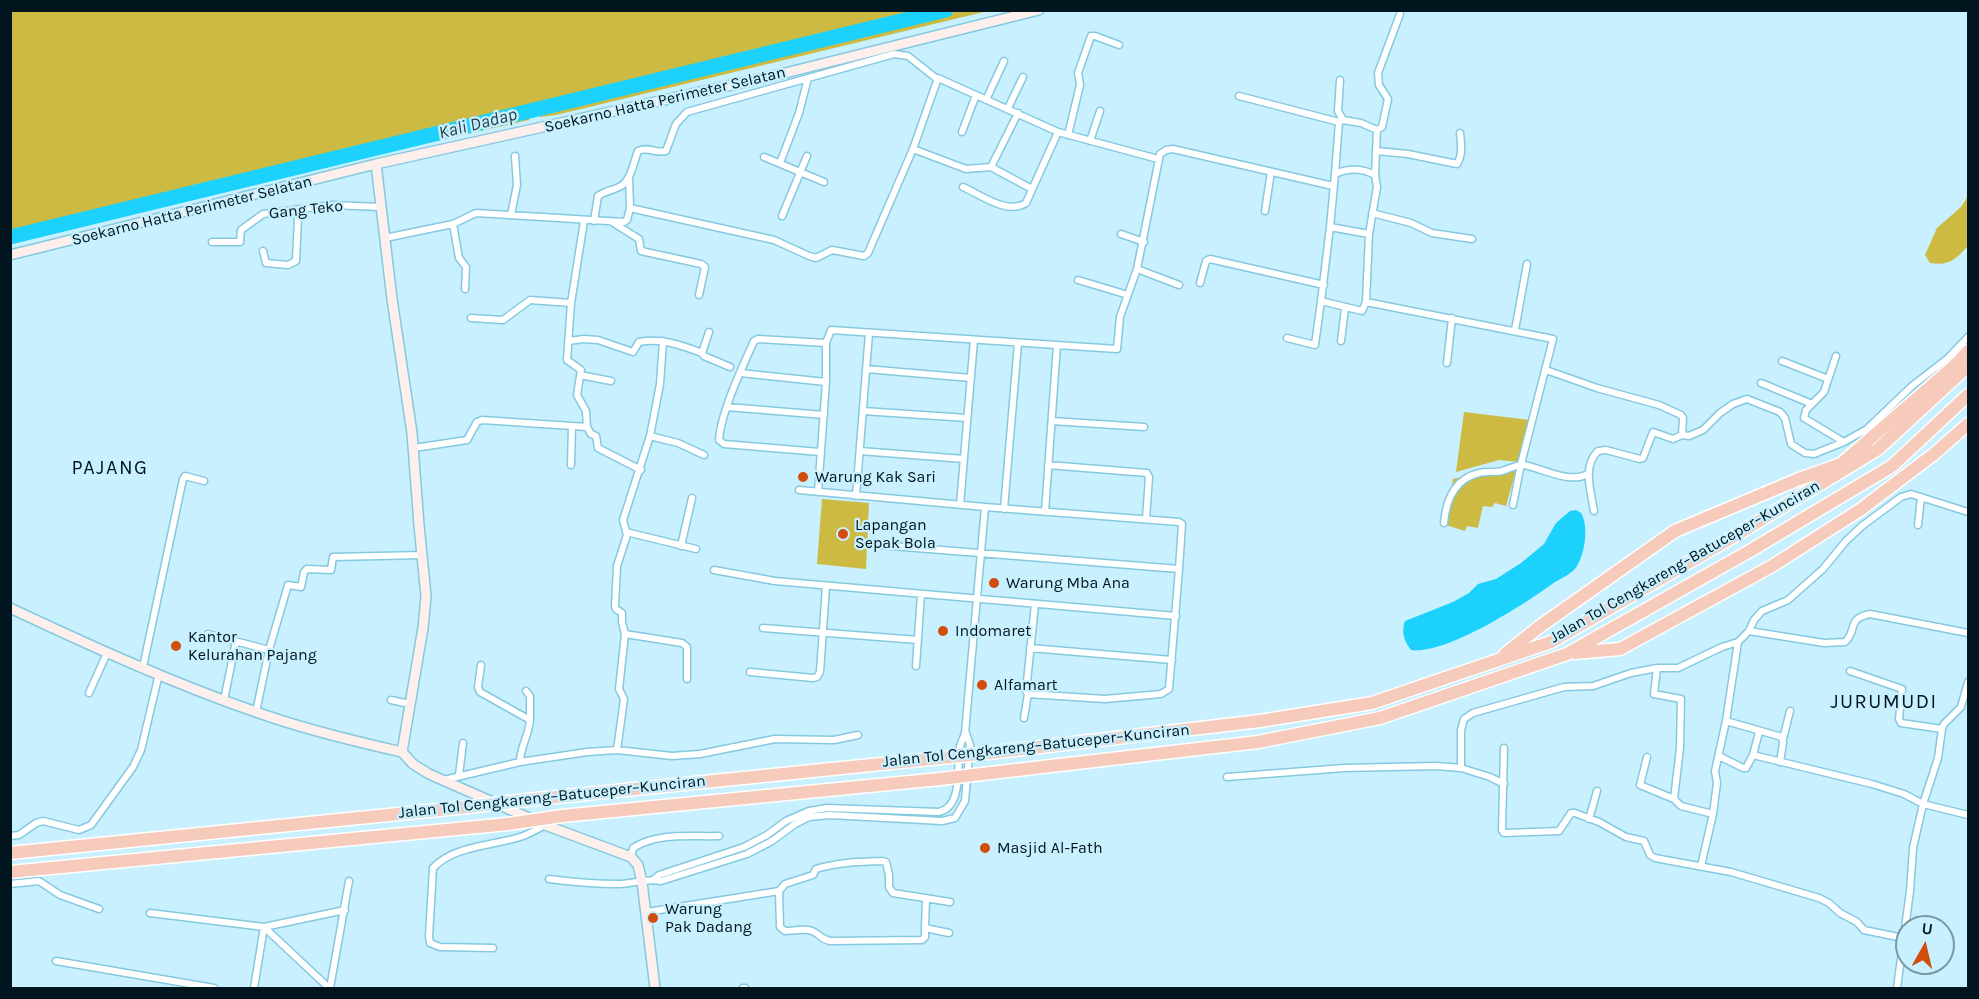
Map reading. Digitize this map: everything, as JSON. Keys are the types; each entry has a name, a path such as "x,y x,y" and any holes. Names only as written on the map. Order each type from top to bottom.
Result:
{"highway":[{"path":"1497,660 1539,627 1675,531 1799,479 1841,464 1954,366 1968,351"},
{"name":"Jalan Tol Cengkareng–Batuceper–Kunciran","path":"10,853 980,754 1260,721 1372,703 1551,642 1731,538 1878,449 1968,366"},
{"name":"Jalan Tol Cengkareng–Batuceper–Kunciran","path":"10,872 940,779 1258,742 1380,718 1567,654 1748,552 1892,466 1968,395"},
{"path":"1567,654 1620,648 1772,566 1860,510 1934,454 1968,424"}],"main road":[{"name":"Soekarno Hatta Perimeter Selatan","path":"10,255 376,164 781,74 1039,10"},
{"path":"376,164 392,299 414,448 426,596 423,628 402,752"},
{"path":"10,608 107,653 256,712 346,739 402,752 413,764 429,774 545,825 631,857 638,866 642,882 655,988"}],"street":[{"path":"1377,130 1382,127 1388,99 1379,85 1378,73 1400,14"},
{"path":"1068,135 1080,85 1077,78 1078,73 1090,36 1119,45"},
{"path":"594,221 598,196 621,186 629,176 638,151 648,149 666,151 676,124 687,112 894,54 903,54 937,79 941,78 1058,132 1158,159"},
{"path":"986,100 1004,61"},
{"path":"1008,108 1023,77"},
{"path":"780,163 799,113 808,78"},
{"path":"630,208 774,240 816,258 832,250 864,256 895,194 937,79"},
{"path":"1287,338 1315,345 1324,285 1341,121 1338,111 1340,80"},
{"path":"962,132 976,95"},
{"path":"1239,96 1341,121 1361,123 1377,130"},
{"path":"1090,141 1100,111"},
{"path":"991,167 1018,113"},
{"path":"1321,301 1362,311 1366,302 1369,234 1377,188 1375,175 1377,130"},
{"path":"963,187 1009,208 1026,203 1058,132"},
{"path":"1376,151 1408,154 1457,164 1461,148 1460,133"},
{"path":"913,149 966,169 991,167 1032,189"},
{"path":"818,492 826,382 826,343 831,330 1117,349 1120,317 1144,242 1160,154 1173,149 1333,186"},
{"path":"511,215 517,185 515,156"},
{"path":"782,216 807,156"},
{"path":"764,157 824,182"},
{"path":"1335,174 1353,169 1375,175"},
{"path":"1265,211 1271,172"},
{"path":"385,238 453,224 476,213 584,221 627,220 630,208 629,176"},
{"name":"Gang Teko","path":"212,242 240,242 241,230 263,214 332,205 381,207"},
{"path":"263,251 266,263 288,265 296,261 298,218 293,210"},
{"path":"1372,213 1411,223 1431,233 1472,239"},
{"path":"584,221 570,303 567,360 581,370 577,395 586,411 587,427 597,439 598,448 640,470"},
{"path":"612,222 639,239 641,251 701,264 705,267 699,295"},
{"path":"453,224 459,258 465,267 465,289"},
{"path":"1330,227 1369,234"},
{"path":"1121,234 1144,242"},
{"path":"1200,283 1206,261 1210,259 1324,285"},
{"path":"1515,330 1527,264"},
{"path":"1137,269 1179,285"},
{"path":"1078,280 1128,295"},
{"path":"471,318 503,320 530,300 570,303"},
{"path":"1366,302 1553,339 1521,464 1513,505"},
{"path":"1341,341 1345,308"},
{"path":"1447,363 1452,318"},
{"path":"702,353 709,332"},
{"path":"856,496 869,333"},
{"path":"1594,511 1588,474 1594,455 1598,451 1606,450 1643,458 1653,432 1672,439 1682,435 1689,436 1703,430 1733,404 1747,399 1780,412 1785,418 1791,444 1805,453 1814,454 1844,442 1867,429 1912,386 1948,358 1968,337"},
{"path":"820,452 724,444 719,440 728,407 754,341 758,339 826,343"},
{"path":"568,341 598,340 633,352 639,342 671,341 730,367"},
{"path":"960,505 974,340"},
{"path":"617,750 624,699 619,688 625,634 622,614 616,609 617,566 626,541 623,520 650,436 660,384 663,341"},
{"path":"1004,508 1018,343"},
{"path":"1045,512 1058,345"},
{"path":"1836,356 1824,392 1806,410 1804,418 1844,442"},
{"path":"1782,361 1828,379"},
{"path":"866,369 971,378"},
{"path":"1546,370 1597,388 1667,408 1683,418 1682,435"},
{"path":"740,374 826,382"},
{"path":"580,375 611,381"},
{"path":"1761,383 1812,404"},
{"path":"728,407 824,415"},
{"path":"863,411 968,418"},
{"path":"414,448 467,440 477,422 482,420 587,427"},
{"path":"1052,421 1144,427"},
{"path":"571,465 572,426"},
{"path":"650,436 678,443 704,455"},
{"path":"860,451 964,459"},
{"path":"1444,523 1445,506 1458,484 1465,478 1479,473 1500,471 1521,464 1563,476 1588,474"},
{"path":"1048,465 1147,473 1149,477 1146,519"},
{"path":"143,667 183,479 186,476 204,481"},
{"path":"799,490 1181,522 1169,689 1161,694 1105,699 1031,696 1028,694"},
{"path":"1461,768 1461,730 1464,719 1473,713 1564,687 1593,686 1631,673 1657,668 1678,668 1738,642 1749,631 1754,620 1762,611 1788,600 1823,569 1862,526 1900,497 1911,494 1968,512"},
{"path":"1918,525 1921,497"},
{"path":"681,546 692,498"},
{"path":"654,879 659,875 744,847 767,835 786,820 809,811 827,808 922,812 946,810 955,798 960,745 965,733 986,507"},
{"path":"626,532 696,549"},
{"path":"879,545 1179,569"},
{"path":"256,712 286,586 302,587 305,570 331,570 333,557 423,555"},
{"path":"714,570 775,581 1176,616"},
{"path":"750,672 817,677 820,672 826,586"},
{"path":"916,666 921,594"},
{"path":"1024,718 1035,604"},
{"path":"1749,631 1824,643 1845,642 1850,638 1854,622 1859,616 1870,614 1968,633"},
{"path":"763,628 918,640"},
{"path":"208,634 269,650"},
{"path":"625,634 682,643 687,647 687,680"},
{"path":"224,700 236,641"},
{"path":"1701,866 1713,814 1718,783 1715,771 1726,721 1738,642"},
{"path":"1030,648 1172,660"},
{"path":"89,693 107,653"},
{"path":"481,665 478,687 480,692 530,720"},
{"path":"1657,668 1654,694 1681,699 1680,748 1674,799"},
{"path":"1850,671 1902,689 1899,719 1901,723 1942,729"},
{"path":"10,836 19,835 43,820 79,830 90,825 133,767 141,750 159,674"},
{"path":"1906,915 1913,848 1923,804 1938,758 1942,729 1961,707 1968,682"},
{"path":"520,762 520,752 530,720 530,696 526,691"},
{"path":"391,700 410,704"},
{"path":"1780,762 1790,711"},
{"path":"1726,721 1783,739"},
{"path":"1719,756 1746,768 1753,755 1759,732"},
{"path":"549,879 589,884 661,880 747,854 772,841 795,824 809,818 830,815 942,821 955,818 965,801 970,745 965,733"},
{"path":"444,780 520,762 617,750 672,756 700,754 775,739 834,740 858,735"},
{"path":"459,775 463,743"},
{"path":"1504,748 1502,830 1504,833 1560,831 1571,813 1575,813 1599,822 1626,837 1644,841 1650,855 1655,858 1731,872 1819,898 1857,922 1864,930 1895,936"},
{"path":"1753,755 1872,784 1904,794 1923,804 1968,815"},
{"path":"1647,757 1640,785 1674,799 1681,806 1713,814"},
{"path":"1227,777 1344,768 1437,766 1461,768 1504,784"},
{"path":"1589,819 1597,791"},
{"path":"493,948 440,947 430,943 433,868 449,856 523,836 545,825"},
{"path":"631,857 633,848 655,840 677,835 719,836"},
{"path":"646,912 778,891 785,884 813,875 816,869 844,862 885,862 889,875 889,887 893,893 950,902"},
{"path":"10,884 39,881 60,895 99,909"},
{"path":"329,988 349,881"},
{"path":"778,891 780,927 785,931 808,930 815,932 821,939 830,941 922,940 925,938 926,898"},
{"path":"150,914 264,927 345,910"},
{"path":"254,988 264,927"},
{"path":"264,927 329,988"},
{"path":"925,928 949,933"},
{"path":"56,961 214,988"}],"shaded area":[{"path":"10,11 988,11 556,115 540,117 538,113 532,114 529,120 370,156 11,244"},
{"path":"1968,196 1968,246 1947,263 1930,263 1925,255 1937,228 1961,207"},
{"path":"1464,412 1530,420 1520,462 1499,460 1456,472"},
{"path":"1501,467 1517,467 1506,506 1495,503 1492,507 1483,506 1478,528 1467,526 1465,531 1446,525 1453,479"},
{"name":"Lapangan Sepak Bola","path":"822,499 869,503 866,569 817,564"}],"water":[{"path":"1576,510 1583,518 1585,540 1580,561 1573,571 1486,626 1445,644 1411,650 1404,636 1405,621 1453,602 1469,593 1478,584 1496,579 1521,563 1544,544 1556,523 1570,511"}],"waterway":[{"name":"Kali Dadap","path":"10,237 946,10"}],"place":[{"name":"Warung Kak Sari","path":"803,477"},
{"name":"Lapangan Sepak Bola","path":"843,534"},
{"name":"Warung Mba Ana","path":"994,583"},
{"name":"Indomaret","path":"943,631"},
{"name":"Kantor Kelurahan Pajang","path":"176,646"},
{"name":"Alfamart","path":"982,685"},
{"name":"Masjid Al-Fath","path":"985,848"},
{"name":"Warung Pak Dadang","path":"653,918"}],"district":[{"name":"PAJANG","path":"110,468"},
{"name":"JURUMUDI","path":"1884,702"}]}
